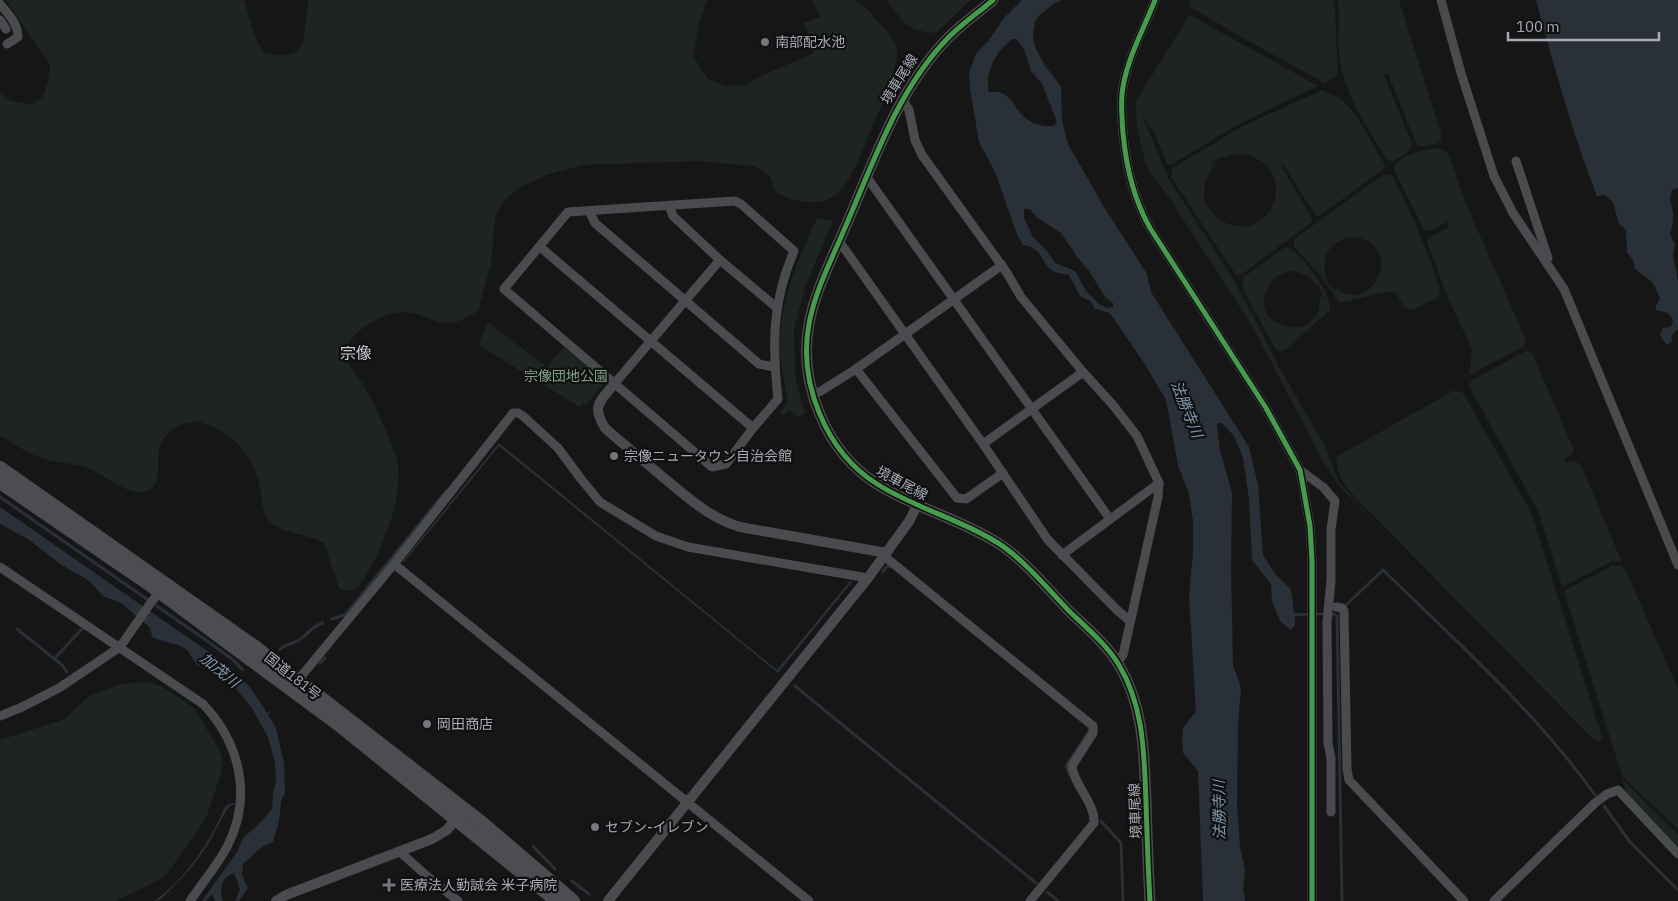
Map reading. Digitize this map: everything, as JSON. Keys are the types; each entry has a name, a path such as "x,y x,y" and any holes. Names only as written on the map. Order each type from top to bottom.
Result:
{"highway":[{"name":"国道181号","path":"0,468 159,592 255,647 298,680 460,814 557,901"},
{"name":"国道181号","path":"0,482 159,592 342,726 572,901"}],"main road":[{"name":"境車尾線","path":"993,0 948,37 916,77 902,99 866,176 819,287 808,327 808,367 813,394 824,425 839,450 847,459 874,482 917,505 977,531 1006,548 1089,630 1117,662 1131,690 1140,721 1144,751 1150,901"}],"street":[{"path":"1154,0 1123,87 1122,123 1133,191 1140,211 1150,228 1266,408 1300,470 1311,544 1313,615 1312,901"},
{"path":"1442,0 1462,73 1494,176 1513,213 1564,289 1678,565"},
{"path":"0,4 18,31 18,37 8,44"},
{"path":"0,20 6,29"},
{"path":"902,99 909,110 915,140 922,155 1002,266 1020,296 1137,436 1159,484 1156,507 1123,655 1117,662"},
{"path":"1516,161 1551,268"},
{"path":"866,176 1110,519"},
{"path":"735,201 741,204 794,251 776,307 774,367 778,399 726,464 712,466 504,289 568,212 589,211 735,201"},
{"path":"668,206 672,216 720,260 776,307"},
{"path":"589,211 595,223 759,364 774,367"},
{"path":"839,241 983,444 1048,540 1130,621"},
{"path":"540,247 753,428"},
{"path":"720,260 614,383 596,409 598,418 605,428 694,503 724,522 740,527 886,554 1093,726 1093,733 1072,766 1074,775 1094,814 1094,823 1030,901"},
{"path":"813,394 822,391 856,369 1002,266"},
{"path":"856,369 957,498 966,499 1002,473"},
{"path":"983,444 1083,372"},
{"path":"298,680 394,564 513,413 518,413 558,448 580,479 600,502 656,536 688,548 868,578"},
{"path":"1300,470 1319,483 1335,501 1331,529 1328,743 1331,758 1331,812"},
{"path":"1062,555 1159,484"},
{"path":"608,901 868,578 910,520 917,505"},
{"path":"394,564 809,901"},
{"path":"1,567 122,644 202,704 217,720 227,736 234,751 240,781 240,808 227,848 190,901"},
{"path":"0,716 59,688 122,644 159,592"},
{"path":"1330,612 1342,608 1344,611 1347,768 1349,780 1464,901"},
{"path":"1494,901 1595,803 1612,791 1618,790 1678,854"},
{"path":"276,901 286,895 400,852 440,834 447,830 460,814"},
{"path":"400,852 458,901"}],"green space":[{"path":"6,0 244,0 255,37 264,53 289,55 297,52 304,39 308,0 707,0 700,20 693,56 707,78 725,86 745,85 814,53 804,23 820,17 812,0 854,0 867,9 886,31 892,39 897,52 891,81 859,160 844,187 831,198 817,202 803,202 776,193 770,177 763,170 752,166 698,161 583,165 546,175 522,186 502,202 495,218 491,264 478,311 453,323 445,323 408,312 398,313 380,318 356,334 348,345 347,359 370,396 382,422 397,460 399,478 395,505 381,546 361,584 354,589 345,590 339,588 324,543 281,529 269,520 263,509 257,476 246,455 231,438 211,426 192,422 180,425 169,432 160,446 157,481 150,490 144,492 134,492 85,467 38,457 0,436 0,91 9,100 32,105 43,97 50,65"},
{"path":"886,0 970,0 936,33 918,30 906,24"},
{"path":"1191,0 1333,0 1338,75 1325,83 1189,6"},
{"path":"1338,0 1399,0 1441,134 1441,140 1437,144 1417,146 1388,74 1384,75 1412,144 1402,156 1388,161 1373,138 1347,88 1339,53"},
{"path":"1188,14 1318,86 1237,125 1171,165 1167,164 1152,128 1150,128 1140,110 1168,178 1232,277 1278,365 1326,448 1339,483 1397,543 1340,487 1321,458 1254,329 1168,196 1146,166 1137,127 1136,101 1185,22"},
{"path":"1322,90 1340,98 1356,115 1385,168 1319,216 1312,210 1283,164 1281,166 1312,218 1312,222 1241,275 1236,275 1171,176 1173,168 1241,127","holes":["1243,154 1261,161 1271,172 1276,185 1275,200 1269,212 1259,222 1245,226 1228,224 1221,220 1210,210 1204,196 1207,178 1221,159 1211,165 1222,156 1224,158"]},
{"path":"1440,148 1448,153 1466,204 1526,340 1523,347 1469,375 1471,347 1448,298 1427,241 1428,238 1449,227 1447,222 1429,231 1424,230 1394,170 1401,159 1413,153"},
{"path":"1383,175 1393,177 1413,219 1430,262 1440,291 1437,298 1413,310 1404,307 1396,293 1389,291 1340,303 1323,279 1294,246 1294,240","holes":["1352,237 1369,242 1378,251 1381,263 1379,275 1373,286 1363,293 1351,295 1337,289 1334,290 1326,280 1324,264 1328,251 1338,242"]},
{"path":"817,218 833,221 805,287 794,330 795,375 805,413 798,417 789,410 782,415 780,413 788,402 780,355 786,297 803,249"},
{"path":"1285,247 1291,249 1306,264 1321,284 1330,303 1330,310 1281,352 1276,350 1243,290 1242,283 1244,277","holes":["1292,271 1303,274 1309,277 1316,285 1318,284 1323,297 1321,297 1318,287 1319,306 1314,319 1303,326 1291,327 1279,324 1269,317 1264,306 1266,291 1273,279 1283,273"]},
{"name":"宗像団地公園","path":"488,322 547,367 564,347 601,379 602,386 586,405 583,403 580,407 478,345"},
{"path":"1526,351 1533,355 1574,450 1573,454 1565,458 1565,463 1575,461 1581,465 1622,562 1612,561 1564,586 1562,586 1538,511 1469,386 1472,380"},
{"path":"1453,391 1463,393 1531,512 1601,734 1601,741 1592,738 1357,499 1340,476 1336,459 1338,456"},
{"path":"1613,565 1621,566 1626,571 1678,689 1678,829 1622,776 1564,591"},
{"path":"147,682 161,686 194,708 219,750 222,759 221,774 206,818 165,877 116,901 0,901 0,740 65,719 89,696 122,684"},
{"path":"1622,779 1678,835 1678,851 1627,794"}],"water":[{"name":"法勝寺川","path":"1022,0 1062,0 1053,4 1035,21 1033,36 1035,47 1045,66 1061,86 1062,120 1068,144 1104,207 1147,274 1151,292 1249,447 1258,485 1263,555 1275,574 1291,589 1294,613 1335,613 1335,615 1295,616 1295,625 1291,630 1280,621 1272,601 1271,584 1252,560 1249,499 1243,458 1234,436 1222,423 1219,423 1217,425 1220,450 1232,493 1233,665 1241,688 1238,725 1237,805 1240,847 1245,869 1243,889 1245,901 1203,901 1198,771 1183,753 1182,739 1183,728 1196,711 1189,596 1193,552 1193,521 1189,494 1178,465 1166,400 1146,366 1110,313 1095,309 1090,301 1080,296 1069,275 1053,271 1035,249 1023,245 1018,237 995,172 979,142 969,72 976,54 989,40 1004,18","holes":["1016,39 1024,49 1031,71 1042,84 1057,122 1054,126 1044,126 1029,121 1007,96 998,92 989,92 988,77 993,62 1007,43","1024,209 1030,209 1036,217 1061,233 1106,298 1113,303 1113,307 1107,308 1099,304 1086,291 1075,271 1055,263 1047,251 1033,237 1024,218"]},
{"path":"1536,0 1678,0 1678,188 1672,190 1671,194 1673,219 1670,234 1675,244 1673,255 1678,281 1678,329 1671,336 1672,341 1667,345 1660,334 1663,328 1671,327 1673,320 1668,313 1656,310 1660,299 1656,288 1635,269 1633,260 1627,252 1626,230 1619,224 1613,203 1605,195 1597,196 1571,123"},
{"path":"499,443 777,670 850,581 852,582 778,673 499,446 404,562"},
{"name":"加茂川","path":"0,507 229,666 250,687 267,713 271,712 268,714 276,728 284,763 285,793 281,801 279,821 273,842 262,847 243,864 242,875 248,888 239,901 235,901 240,889 234,873 226,878 222,884 221,893 223,901 215,901 212,894 206,901 202,901 237,852 243,838 272,809 276,782 275,763 268,737 251,707 237,690 213,671 196,664 188,651 181,646 153,638 149,627 121,603 103,596 88,580 60,564 28,539 0,524"},
{"path":"235,803 235,805 231,805 228,808 210,842 191,867 179,881 160,900 154,901 176,883 186,871 212,834 224,808 229,804"}],"waterway":[{"path":"332,619 346,614 447,490"},
{"name":"加茂川","path":"0,497 200,636 232,659 243,670"},
{"path":"883,572 887,566 893,567"},
{"path":"1346,605 1383,570 1521,706 1572,764 1595,795"},
{"path":"1333,614 1337,616 1342,901"},
{"path":"280,649 299,640 315,626 323,623"},
{"path":"17,629 62,665 67,672"},
{"path":"54,659 82,629"},
{"path":"320,663 325,658"},
{"path":"795,686 1036,883"},
{"path":"1070,775 1066,766 1089,731"},
{"path":"1604,806 1630,842 1678,890"},
{"path":"1101,821 1121,843 1123,901"},
{"path":"533,846 555,869"},
{"path":"572,881 589,894"},
{"path":"1047,892 1058,901"}],"cycle path":[{"path":"993,0 951,35 928,61 899,106 887,130 815,300 809,324 807,347 812,392 830,435 843,454 859,470 891,492 979,532 1003,546 1023,563 1096,637 1119,665 1133,697 1141,731 1150,901"},
{"path":"1155,0 1132,54 1122,93 1123,133 1131,182 1150,228 1266,408 1300,470 1310,526 1312,561 1312,901"}],"place":[{"name":"南部配水池","path":"765,42"},
{"name":"宗像ニュータウン自治会館","path":"614,456"},
{"name":"岡田商店","path":"427,724"},
{"name":"セブン-イレブン","path":"595,827"},
{"name":"医療法人勤誠会 米子病院","path":"389,885"}],"district":[{"name":"宗像","path":"356,353"}]}
